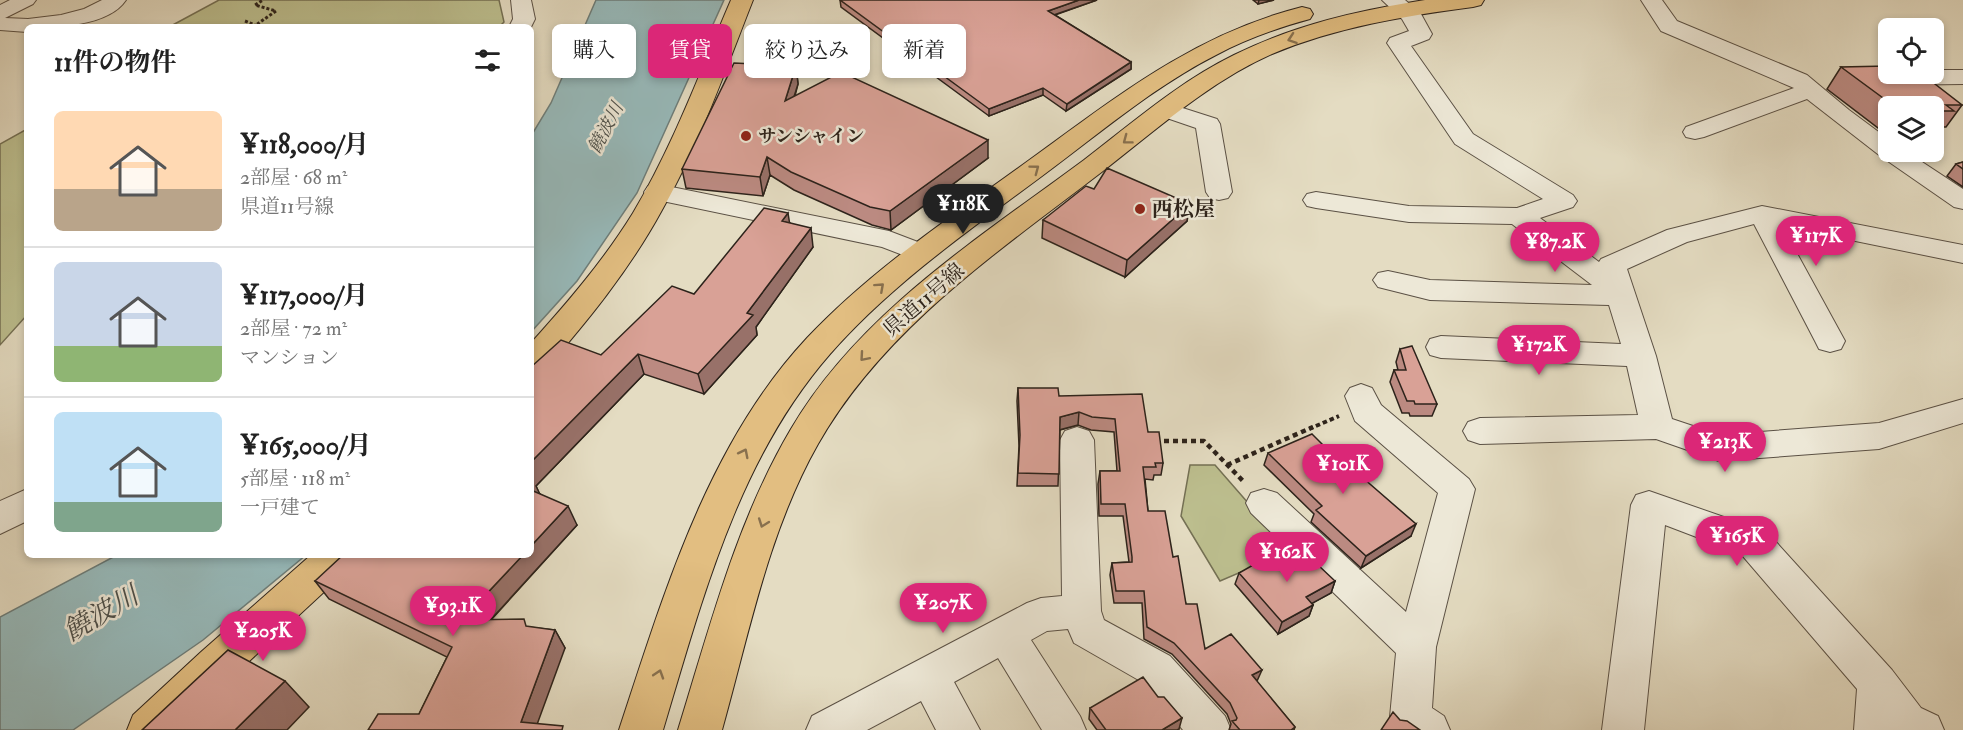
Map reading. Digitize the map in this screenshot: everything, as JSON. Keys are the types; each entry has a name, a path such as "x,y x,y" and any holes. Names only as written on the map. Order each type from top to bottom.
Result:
{"main road":[{"path":"534,361 573,317 625,248 679,152 742,0"},
{"name":"県道11号線","path":"641,730 669,644 725,492 746,449 789,382 819,347 886,281 921,253 1127,100 1198,53 1264,25 1368,0"},
{"name":"県道11号線","path":"700,730 753,552 767,512 790,465 827,402 876,343 912,308 951,275 1201,84 1263,50 1399,5 1473,0"},
{"path":"149,730 216,665 335,558"}],"street":[{"path":"0,13 26,0"},
{"path":"46,24 112,3 135,0"},
{"path":"521,0 524,19 522,24"},
{"path":"1651,0 1662,19 1679,32 1805,85 1878,143"},
{"path":"1316,200 1409,214 1519,216 1564,201 1464,139 1398,43 1421,34 1420,28 1399,5"},
{"path":"0,24 24,27"},
{"path":"1869,79 1963,77"},
{"path":"1695,132 1805,85 1834,79"},
{"path":"1167,110 1208,124 1220,192"},
{"path":"1906,162 1963,201"},
{"path":"657,192 889,240 921,253"},
{"path":"1762,214 1830,341"},
{"path":"1657,427 1640,356 1611,265 1677,236 1762,214 1963,254"},
{"path":"1519,216 1621,294"},
{"path":"1388,280 1430,290 1621,294"},
{"path":"1441,347 1640,356"},
{"path":"1354,404 1367,412 1457,489 1416,646 1411,717 1429,730"},
{"path":"1480,431 1657,427 1719,448 1879,436 1963,411"},
{"path":"1077,440 1082,611 1088,631 1156,669 1210,730"},
{"path":"1264,503 1416,646"},
{"path":"0,519 24,505"},
{"path":"1623,730 1649,506 1754,543 1878,683 1906,722 1923,730"},
{"path":"847,725 928,675 1041,615 1082,611"},
{"path":"1005,634 1065,730"},
{"path":"928,675 959,730"},
{"path":"1875,730 1878,683"}],"path":[{"path":"251,0 255,2 261,0"},
{"path":"258,24 276,11 255,5 261,0"},
{"path":"245,21 251,24"},
{"path":"1227,465 1354,404"},
{"path":"1146,441 1203,441 1264,503"}],"green space":[{"path":"219,0 499,0 504,22 502,24 175,24"},
{"path":"24,131 24,318 0,345 0,144"},
{"path":"1190,465 1215,465 1290,551 1220,581 1181,516"}],"water":[{"name":"饒波川","path":"596,0 724,0 713,24 648,24 648,78 689,78 637,193 577,281 534,329 534,131 551,103 562,78 636,78 636,24 586,24"},
{"name":"饒波川","path":"111,558 302,558 203,640 73,730 0,730 0,617"}],"building":[{"path":"840,0 1079,0 1048,11 1131,62 1067,104 1043,88 989,109 947,78 966,78 966,24 882,24 882,31"},
{"path":"734,63 744,63 744,78 792,78 785,101 829,78 854,78 988,140 890,211 870,207 791,172 767,157 760,177 682,169 727,78 732,78"},
{"path":"1878,66 1878,84 1935,84 1962,105 1946,105 1954,111 1944,111 1944,96 1880,96 1841,67"},
{"path":"1963,162 1963,169 1956,164"},
{"path":"1107,168 1190,204 1127,260 1043,220 1086,186 1094,189"},
{"path":"764,208 788,213 782,221 811,228 747,313 753,315 698,374 638,354 534,459 534,364 561,340 601,355 672,286 694,294"},
{"path":"1412,346 1437,404 1415,404 1414,401 1407,401 1394,370 1406,370 1400,349"},
{"path":"1018,388 1058,388 1059,396 1142,394 1148,432 1159,432 1163,463 1155,463 1156,467 1143,467 1148,511 1165,511 1173,557 1178,556 1186,604 1197,604 1205,649 1231,634 1262,670 1252,675 1295,727 1291,730 1240,730 1232,721 1237,718 1230,703 1174,643 1147,627 1144,591 1116,591 1112,563 1132,562 1132,557 1125,504 1101,504 1100,471 1120,471 1115,419 1092,417 1079,412 1060,417 1059,474 1018,473 1020,435"},
{"path":"1312,434 1337,459 1340,458 1416,524 1366,556 1316,510 1322,506 1268,453"},
{"path":"534,491 568,506 534,543"},
{"path":"1300,548 1335,581 1306,597 1313,605 1282,622 1239,573 1269,556 1274,562"},
{"path":"340,558 520,558 462,620 524,619 526,626 555,630 521,722 563,726 562,730 368,730 378,714 419,714 452,647 315,581"},
{"path":"228,650 285,681 235,730 142,730"},
{"path":"1143,677 1158,697 1164,697 1182,718 1162,730 1106,730 1090,708"},
{"path":"1393,712 1400,720 1407,721 1420,730 1381,730"}],"place":[{"name":"サンシャイン","path":"746,136"},
{"name":"西松屋","path":"1140,209"}]}
